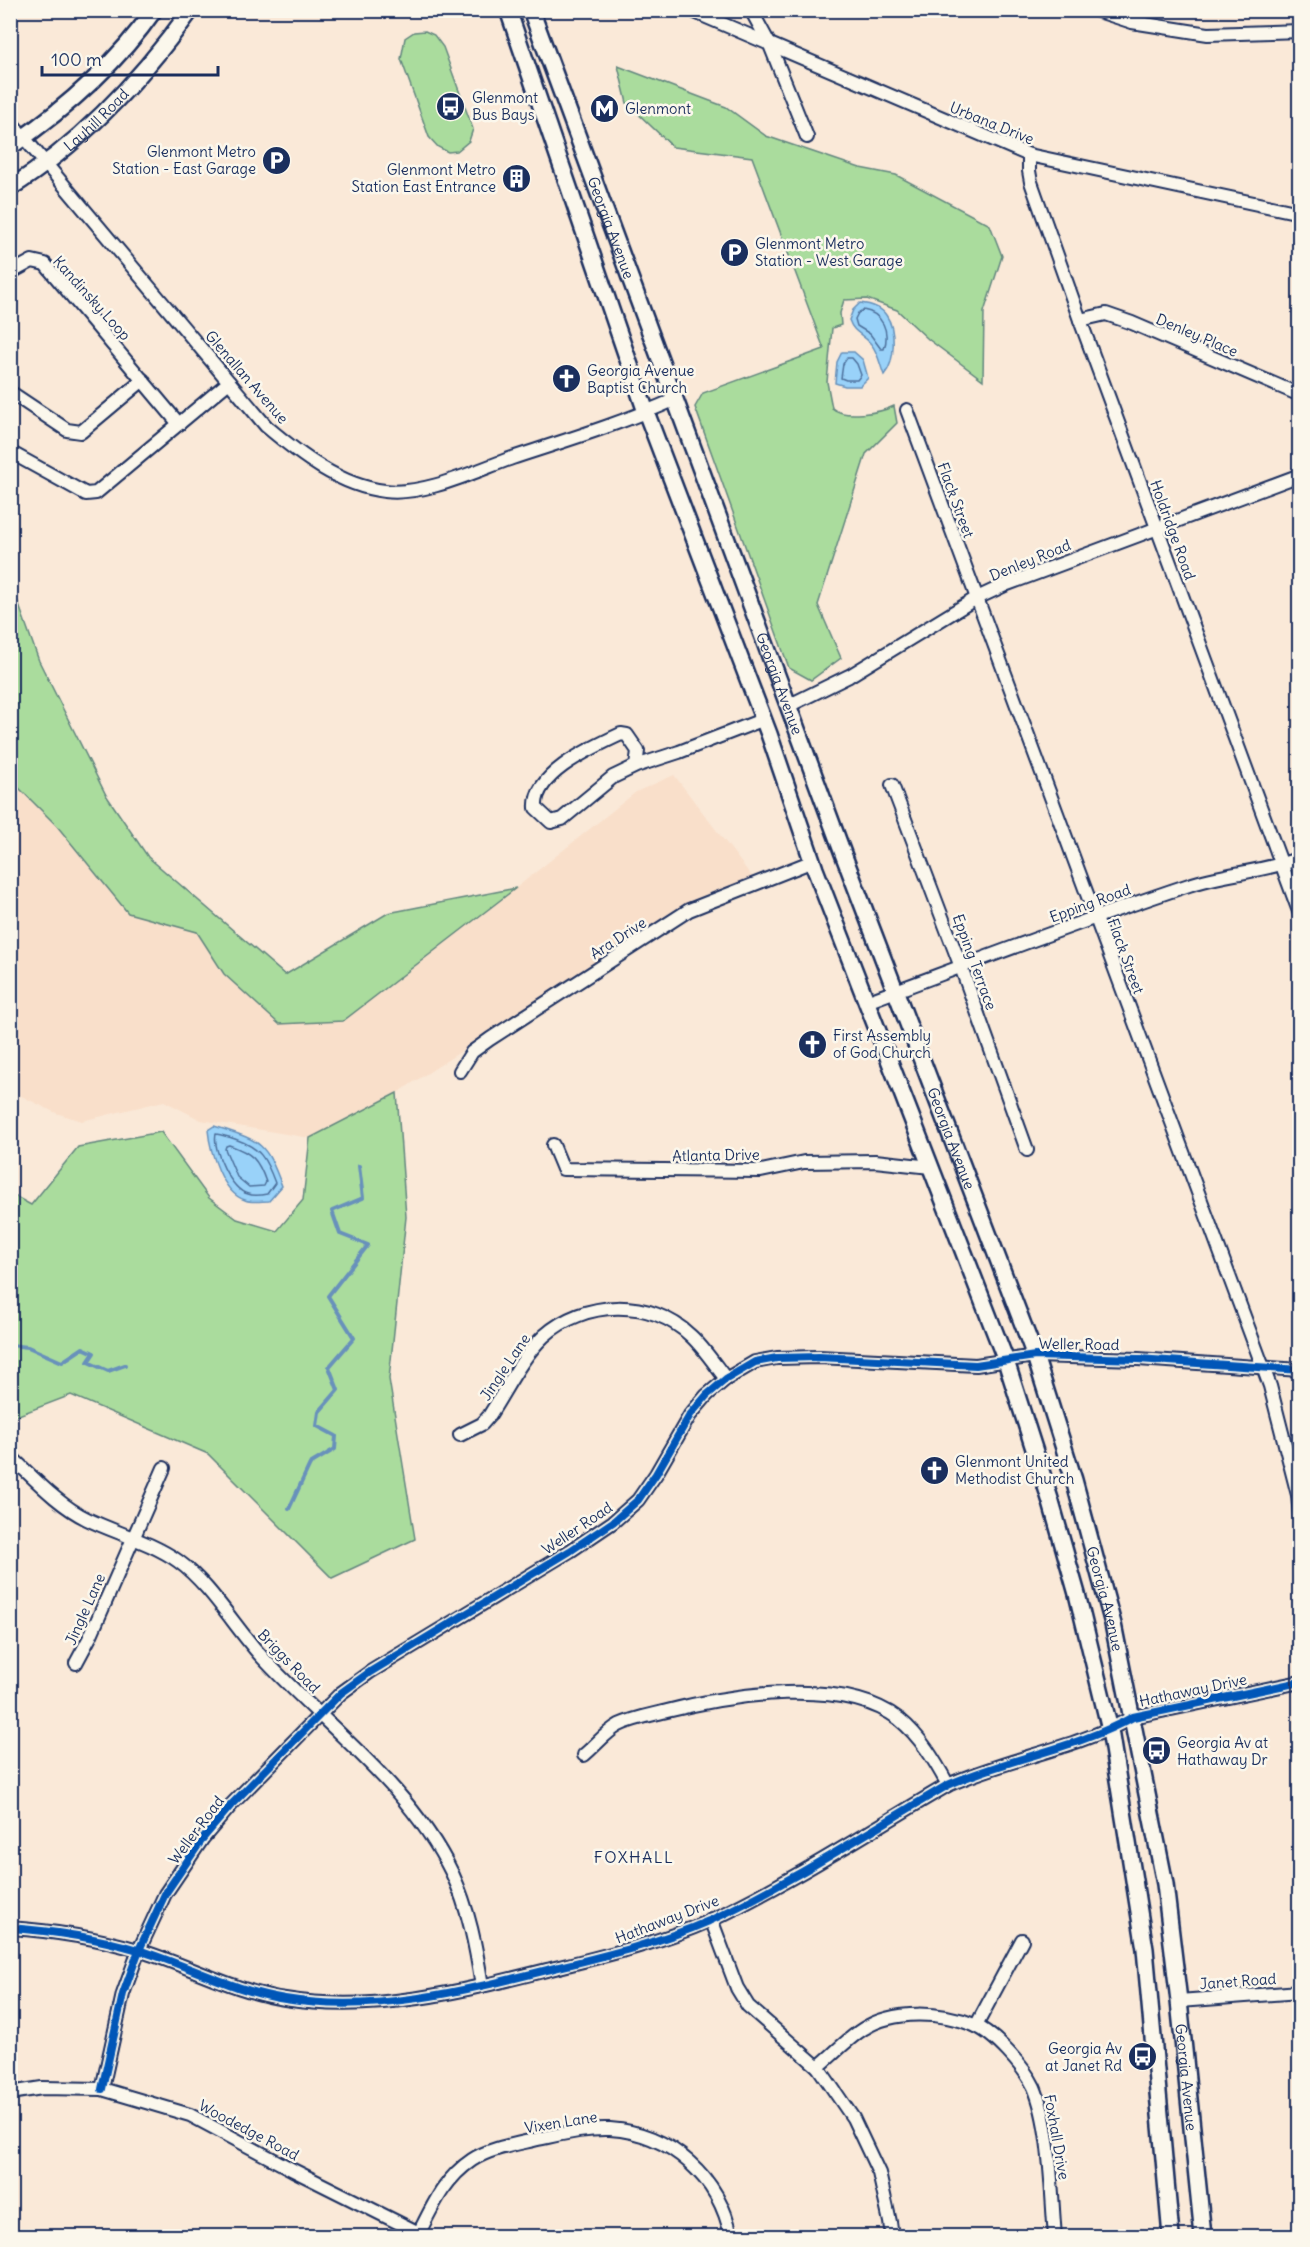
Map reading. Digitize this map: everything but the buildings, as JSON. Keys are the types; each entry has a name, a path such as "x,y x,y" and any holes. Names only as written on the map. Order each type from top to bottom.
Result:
{"main road":[{"name":"Layhill Road","path":"10,147 48,121 93,80 128,45 154,10"},
{"name":"Layhill Road","path":"10,188 47,164 108,109 157,57 191,10"},
{"name":"Georgia Avenue","path":"508,10 646,412 866,1002 1006,1361 1046,1488 1077,1594 1110,1730 1145,1949 1171,2236"},
{"name":"Georgia Avenue","path":"531,10 788,706 1035,1356 1074,1480 1113,1624 1165,1884 1203,2236"}],"street":[{"name":"Urbana Drive","path":"690,10 1029,155 1299,213"},
{"path":"751,10 770,45 807,137"},
{"path":"1095,10 1132,22 1208,34 1299,31"},
{"name":"Glenallan Avenue","path":"10,121 266,426 293,449 322,468 347,479 385,491 409,491 444,482 646,412 676,399"},
{"name":"Holdridge Road","path":"1029,155 1032,182 1080,320 1299,914"},
{"name":"Kandinsky Loop","path":"10,273 32,261 45,264 179,424"},
{"name":"Denley Place","path":"1080,320 1106,314 1124,320 1299,395"},
{"path":"10,392 67,430 81,432 143,380"},
{"path":"10,452 86,494 96,493 230,381"},
{"name":"Flack Street","path":"907,410 975,599 1270,1386 1298,1495 1299,1516"},
{"name":"Denley Road","path":"788,706 849,676 975,599 1005,585 1299,475"},
{"path":"636,766 638,751 627,735 621,734 580,753 562,768 540,788 535,799 536,808 551,822 562,819 613,777 636,766 762,720"},
{"name":"Epping Terrace","path":"892,786 1027,1150"},
{"name":"Epping Road","path":"866,1002 1095,917 1192,884 1282,865 1299,858"},
{"name":"Ara Drive","path":"460,1071 472,1052 490,1039 689,910 813,861"},
{"name":"Atlanta Drive","path":"553,1145 563,1169 760,1171 804,1162 875,1161 931,1167"},
{"name":"Jingle Lane","path":"460,1435 482,1424 489,1416 528,1354 542,1338 559,1324 576,1315 598,1309 627,1307 666,1318 691,1335 726,1379"},
{"name":"Weller Road","path":"102,2089 123,1994 139,1950 165,1894 203,1838 232,1804 341,1693 370,1672 570,1551 613,1522 638,1500 690,1415 707,1395 726,1379 755,1362 777,1358 819,1357 976,1365 1035,1356 1138,1359 1299,1370"},
{"name":"Briggs Road","path":"10,1456 52,1496 85,1518 176,1560 193,1574 262,1656 398,1793 433,1839 452,1873 464,1903 475,1942 482,1986"},
{"name":"Jingle Lane","path":"76,1663 90,1637 164,1468"},
{"name":"Hathaway Drive","path":"10,1928 69,1934 139,1950 229,1985 286,1999 354,2004 394,2003 482,1986 619,1953 711,1920 784,1882 948,1785 975,1773 1110,1730 1133,1717 1299,1682"},
{"path":"584,1755 616,1726 634,1719 710,1700 779,1693 839,1695 872,1704 899,1719 927,1748 948,1785"},
{"path":"711,1920 737,1988 748,2006 818,2067 853,2118 879,2173 891,2222 892,2236"},
{"path":"976,2026 1023,1940"},
{"name":"Janet Road","path":"1179,2001 1299,1992"},
{"name":"Foxhall Drive","path":"818,2067 864,2028 896,2017 927,2014 976,2026 1000,2044 1022,2069 1033,2086 1040,2107 1049,2160 1055,2236"},
{"name":"Woodedge Road","path":"10,2092 42,2088 102,2089 190,2115 422,2235"},
{"name":"Vixen Lane","path":"422,2235 438,2194 451,2177 474,2159 510,2145 582,2130 611,2129 633,2133 663,2143 698,2168 713,2188 727,2217 731,2236"}],"shaded area":[{"path":"674,775 753,878 674,913 397,1093 310,1138 201,1120 164,1101 82,1121 56,1113 11,1091 10,780 57,826 127,913 197,932 224,974 343,1021 636,792"}],"green space":[{"path":"425,31 434,35 443,47 473,129 469,141 457,151 448,152 438,147 429,137 401,59 405,38 414,32"},
{"path":"618,66 726,107 766,136 860,168 896,175 990,225 1002,256 984,312 983,380 928,339 897,310 867,299 844,300 840,313 841,325 832,328 827,382 832,408 853,414 871,413 894,406 897,423 866,454 818,605 841,658 811,680 789,668 695,407 703,393 824,349 752,157 673,147 627,103"},
{"path":"10,580 39,661 106,795 148,857 285,975 388,913 516,888 343,1021 279,1024 224,974 197,932 128,913 57,826 11,780"},
{"path":"397,1093 406,1217 389,1379 415,1539 332,1578 208,1454 71,1395 11,1418 11,1194 31,1205 78,1147 161,1132 209,1198 237,1219 277,1231 303,1200 310,1138"}],"water":[{"path":"860,303 871,305 884,312 892,328 893,354 884,375 873,347 853,328 849,320 853,310"},
{"path":"842,352 854,352 863,360 868,378 860,386 835,383 837,362"},
{"path":"214,1126 251,1139 259,1144 271,1159 282,1186 269,1201 247,1201 230,1189 211,1149 208,1130"}],"waterway":[{"path":"289,1509 310,1464 335,1449 336,1436 317,1426 319,1412 338,1390 329,1367 354,1338 328,1296 368,1245 340,1234 332,1211 363,1198 359,1166"},
{"path":"10,1345 28,1347 62,1362 83,1348 94,1353 88,1362 108,1371 125,1365"}],"cycle path":[{"path":"102,2089 123,1994 139,1950 165,1894 203,1838 232,1804 341,1693 370,1672 570,1551 613,1522 638,1500 690,1415 707,1395 726,1379 755,1362 777,1358 819,1357 976,1365 1035,1356 1138,1359 1300,1370"},
{"path":"10,1928 75,1936 123,1946 157,1956 247,1990 285,1999 352,2004 386,2002 452,1992 631,1948 709,1921 800,1873 948,1785 994,1767 1088,1737 1133,1717 1300,1682"}],"place":[{"name":"Glenmont Bus Bays","path":"451,106"},
{"name":"Glenmont","path":"604,108"},
{"name":"Glenmont Metro Station - East Garage","path":"277,160"},
{"name":"Glenmont Metro Station East Entrance","path":"517,178"},
{"name":"Glenmont Metro Station - West Garage","path":"734,252"},
{"name":"Georgia Avenue Baptist Church","path":"566,379"},
{"name":"First Assembly of God Church","path":"812,1044"},
{"name":"Glenmont United Methodist Church","path":"934,1470"},
{"name":"Georgia Av at Hathaway Dr","path":"1156,1751"},
{"name":"Georgia Av at Janet Rd","path":"1143,2057"}],"district":[{"name":"FOXHALL","path":"634,1857"}]}
